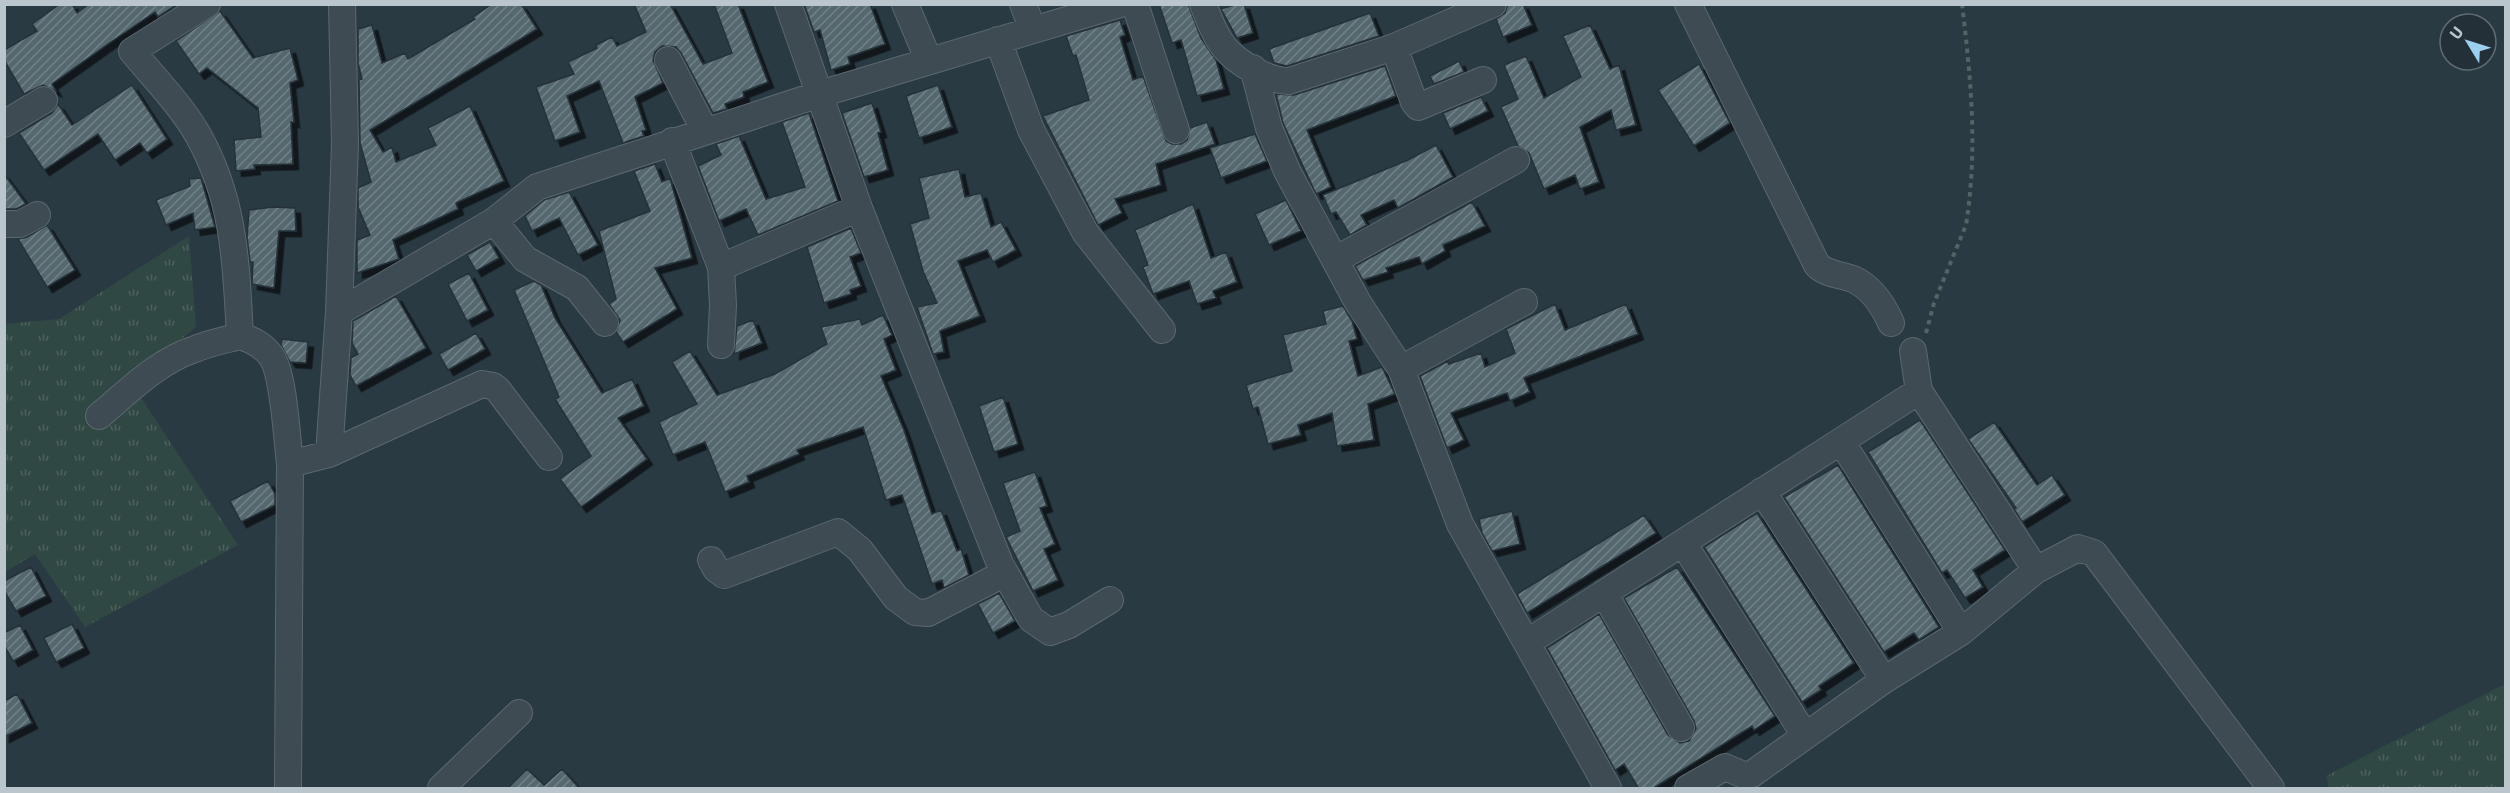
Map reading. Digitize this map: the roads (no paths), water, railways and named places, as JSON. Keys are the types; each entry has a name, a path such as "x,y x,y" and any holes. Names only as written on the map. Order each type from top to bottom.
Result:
{"street":[{"path":"207,4 132,51 197,133 225,197 235,243 240,336"},
{"path":"288,789 308,460 339,312 345,143 342,4"},
{"path":"788,4 859,208 1005,573 1031,619 1050,632 1069,625 1110,600"},
{"path":"905,4 929,61"},
{"path":"1023,4 1034,30"},
{"path":"339,312 494,221 537,187 820,94 1120,4"},
{"path":"1135,4 1176,130"},
{"path":"1203,4 1225,48 1253,68 1279,81 1289,81 1394,47 1493,4"},
{"path":"1688,4 1816,265 1824,272 1853,279 1863,286 1884,308 1891,323"},
{"path":"998,40 1031,130 1085,232 1162,330"},
{"path":"1394,47 1414,102 1418,106 1483,80"},
{"path":"668,60 705,131"},
{"path":"1253,68 1269,128 1287,171 1357,302 1401,369 1460,524 1528,642 1608,789"},
{"path":"4,124 44,100"},
{"path":"672,141 721,267 723,305 721,345"},
{"path":"1335,260 1516,160"},
{"path":"721,267 859,208"},
{"path":"4,224 20,224 37,215"},
{"path":"494,221 525,259 577,288 605,323"},
{"path":"1401,369 1524,302"},
{"path":"99,416 151,373 174,358 194,349 240,336 259,344 273,359 308,460"},
{"path":"1913,352 1919,391 2036,570"},
{"path":"308,460 482,384 493,386 498,390 549,457"},
{"path":"1528,642 1919,391"},
{"path":"1841,441 1961,632"},
{"path":"1762,491 1884,680"},
{"path":"711,560 719,572 724,574 838,532 860,550 906,608 928,613 1005,573"},
{"path":"1683,543 1804,734"},
{"path":"1688,789 1725,767 1750,782 1804,734 1961,632 2036,570 2074,549 2083,548 2094,553 2269,788"},
{"path":"1604,593 1681,728"},
{"path":"441,789 519,713"}]}
